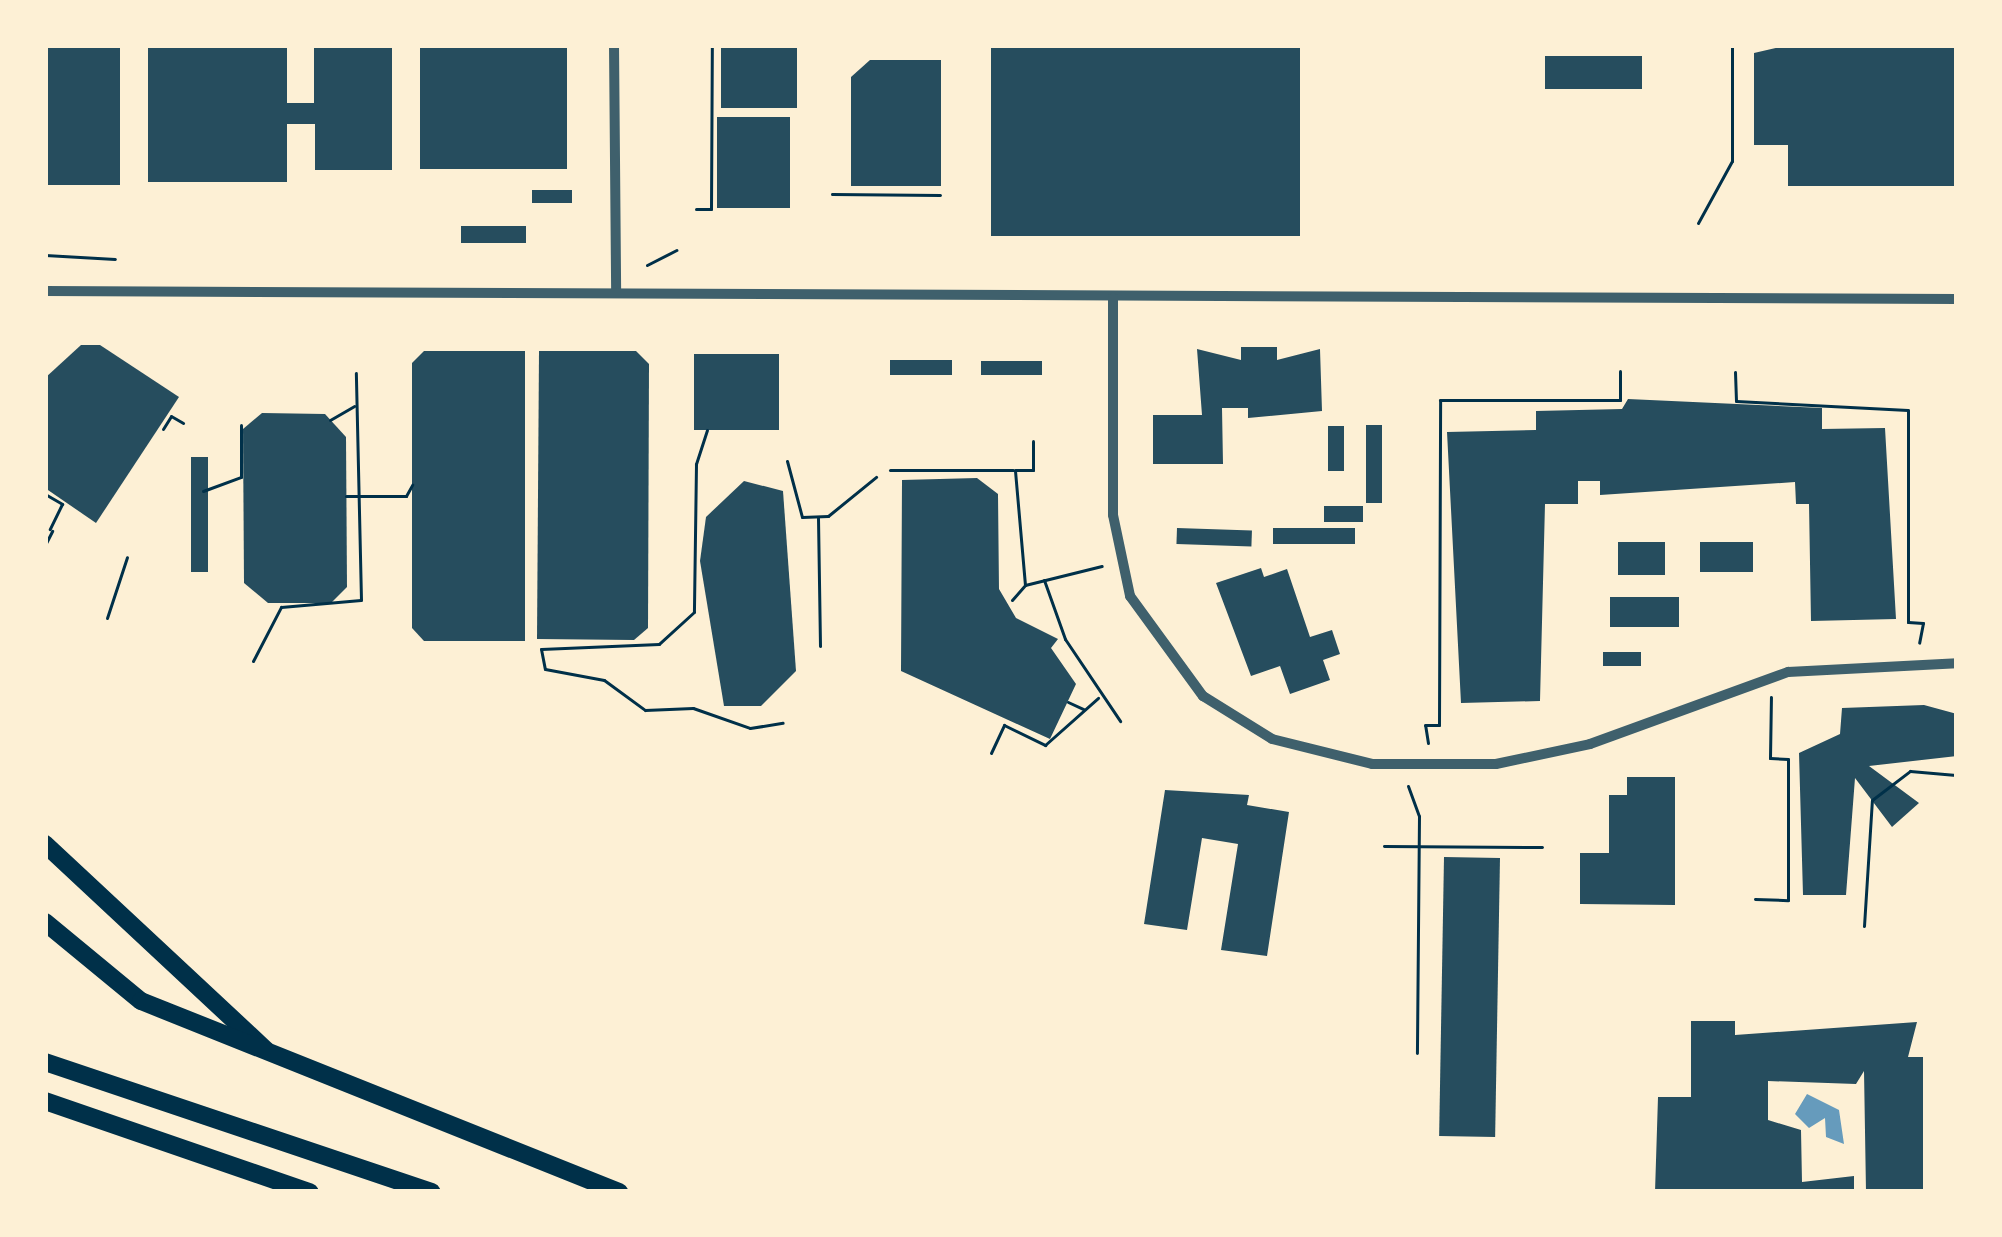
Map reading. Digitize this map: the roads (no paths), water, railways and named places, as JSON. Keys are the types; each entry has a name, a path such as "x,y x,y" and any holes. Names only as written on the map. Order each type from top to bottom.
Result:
{"highway":[{"path":"45,844 266,1050"},
{"path":"45,922 141,1001 619,1192"},
{"path":"45,1062 432,1192"},
{"path":"45,1101 97,1113 310,1192"}],"street":[{"path":"614,45 616,292"},
{"path":"45,292 1957,299"},
{"path":"1113,298 1118,556 1177,668 1272,739 1425,766 1553,754 1788,672 1957,663"}],"water":[{"path":"1807,1094 1839,1110 1844,1144 1826,1137 1825,1118 1809,1128 1795,1114"}]}
